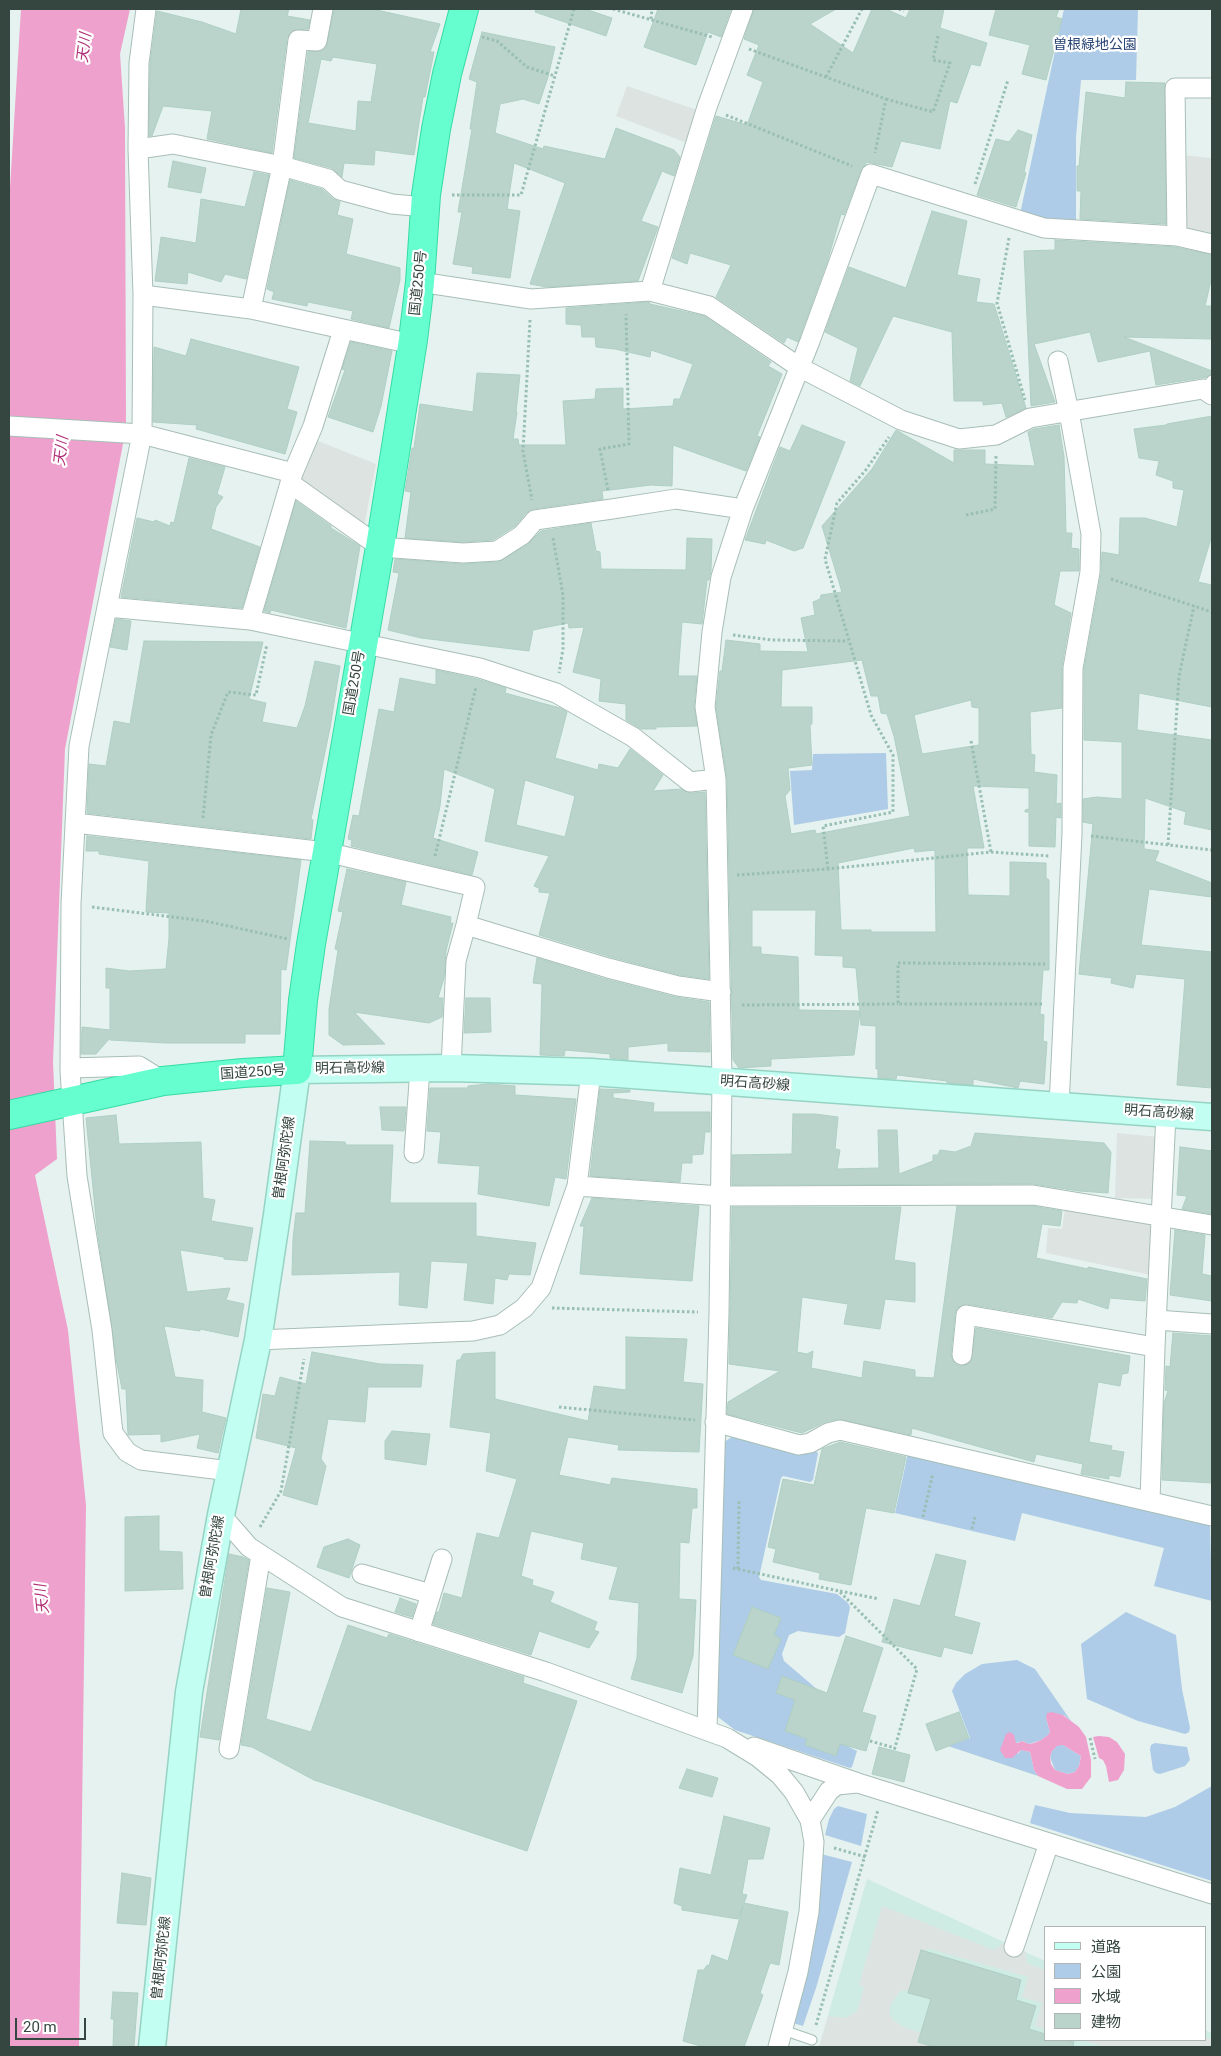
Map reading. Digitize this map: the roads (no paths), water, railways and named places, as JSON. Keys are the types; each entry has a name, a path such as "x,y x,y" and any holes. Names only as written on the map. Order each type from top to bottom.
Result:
{"highway":[{"name":"国道250号","path":"9,1115 163,1081 297,1070 303,1000 311,944 380,547 412,344 420,282 426,201 440,111 461,19"}],"main road":[{"name":"明石高砂線","path":"297,1070 451,1068 591,1072 1212,1117"},
{"name":"曽根阿弥陀線","path":"152,2047 189,1692 221,1515 258,1340 297,1070"}],"street":[{"path":"146,9 139,64 138,150 143,295 142,434 79,746 71,904 69,1101 76,1176 102,1330 113,1433 127,1452 141,1460 230,1471"},
{"path":"251,309 282,166 298,40 317,41 323,9"},
{"path":"650,291 707,107 743,9"},
{"path":"1178,236 1174,88 1212,88"},
{"path":"138,150 172,144 282,166 328,180 340,190 392,204 426,201"},
{"path":"707,1730 710,1564 719,1312 722,1081 716,779 705,707 712,632 721,577 743,509 799,367 871,174 1044,228 1178,236 1212,244"},
{"path":"420,282 531,300 650,291 709,306 799,367 901,420 959,439 996,435 1030,418 1209,388"},
{"path":"143,295 251,309 412,344"},
{"path":"250,620 291,478 313,426 343,330"},
{"path":"1058,361 1091,534 1090,572 1073,668 1072,834 1059,1106"},
{"path":"9,426 142,434 291,478 380,547 463,553 497,551 542,520 676,499 743,509"},
{"path":"107,607 250,620 480,668 556,693 633,737 690,782 716,779"},
{"path":"75,823 202,836 326,852 475,888 456,961 451,1068"},
{"path":"466,925 608,968 721,998"},
{"path":"70,1068 139,1066 163,1081"},
{"path":"414,1153 420,1068"},
{"path":"258,1340 473,1331 500,1325 524,1308 540,1288 577,1186 591,1072"},
{"path":"1150,1501 1166,1114"},
{"path":"577,1186 721,1196 1033,1195 1212,1226"},
{"path":"962,1355 966,1315 1155,1347"},
{"path":"1156,1320 1212,1324"},
{"path":"715,1422 799,1445 810,1443 828,1432 840,1430 1212,1516"},
{"path":"221,1515 255,1551 342,1607 546,1672 727,1738 858,1783 1212,1894"},
{"path":"229,1749 255,1551"},
{"path":"419,1632 442,1559"},
{"path":"362,1574 431,1594"},
{"path":"727,1738 758,1756 780,1775 794,1792 810,1820 814,1842 808,1912 798,1972 781,2039"},
{"path":"810,1820 829,1791 838,1785 858,1783"},
{"path":"1014,1947 1049,1843"}],"lane":[{"path":"781,2039 812,2040"}],"water":[{"name":"天川","path":"21,9 130,9 120,54 125,128 126,428 65,749 53,1062 57,1159 35,1175 68,1330 86,1505 79,2047 9,2047 9,204"},
{"path":"1052,1712 1063,1715 1079,1727 1086,1737 1091,1760 1091,1777 1082,1789 1067,1789 1038,1776 1034,1770 1030,1752 1021,1750 1012,1758 1005,1758 1000,1750 1006,1734 1010,1732 1014,1735 1016,1743 1022,1741 1029,1744 1034,1743 1048,1735 1050,1732 1046,1718 1047,1713","holes":["1063,1745 1081,1756 1079,1766 1075,1772 1068,1774 1055,1770 1051,1764 1050,1757 1052,1751 1057,1746"]},
{"path":"1093,1737 1109,1737 1117,1742 1125,1754 1124,1770 1118,1780 1109,1782 1106,1766 1103,1760 1099,1758"}],"park label":[{"name":"曽根緑地公園","path":"1095,45"}]}
